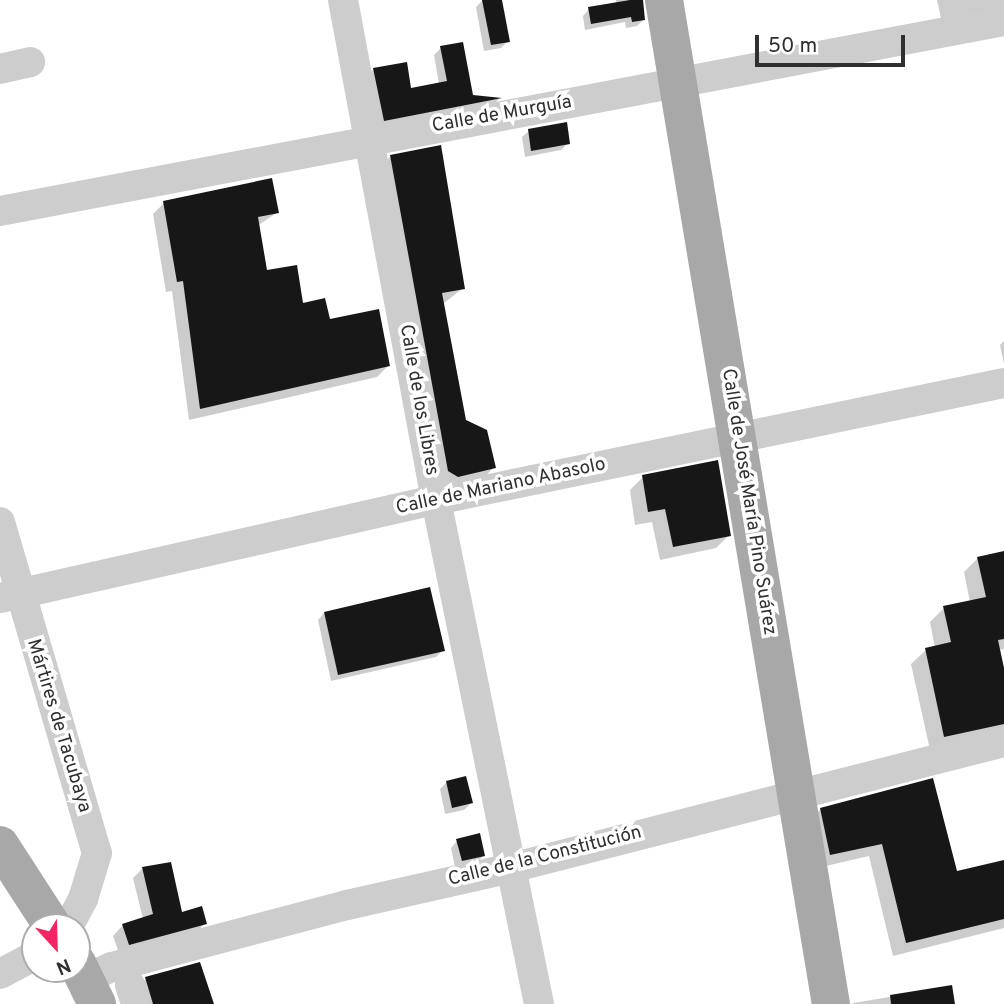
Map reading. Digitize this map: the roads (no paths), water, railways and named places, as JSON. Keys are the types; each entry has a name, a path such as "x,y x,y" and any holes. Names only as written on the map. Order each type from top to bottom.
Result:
{"main road":[{"name":"Calle de José María Pino Suárez","path":"664,0 831,1004"},
{"path":"0,845 44,913"}],"street":[{"name":"Calle de los Libres","path":"343,0 436,500 539,1004"},
{"name":"Calle de Murguía","path":"0,211 1004,21"},
{"path":"0,69 30,62"},
{"name":"Calle de Mariano Abasolo","path":"10,596 436,500 1004,383"},
{"name":"Mártires de Tacubaya","path":"0,522 10,596 97,853 83,899 76,913"},
{"name":"Calle de la Constitución","path":"91,980 112,967 347,905 511,868 796,792 1004,742"},
{"path":"0,974 21,962"}]}
